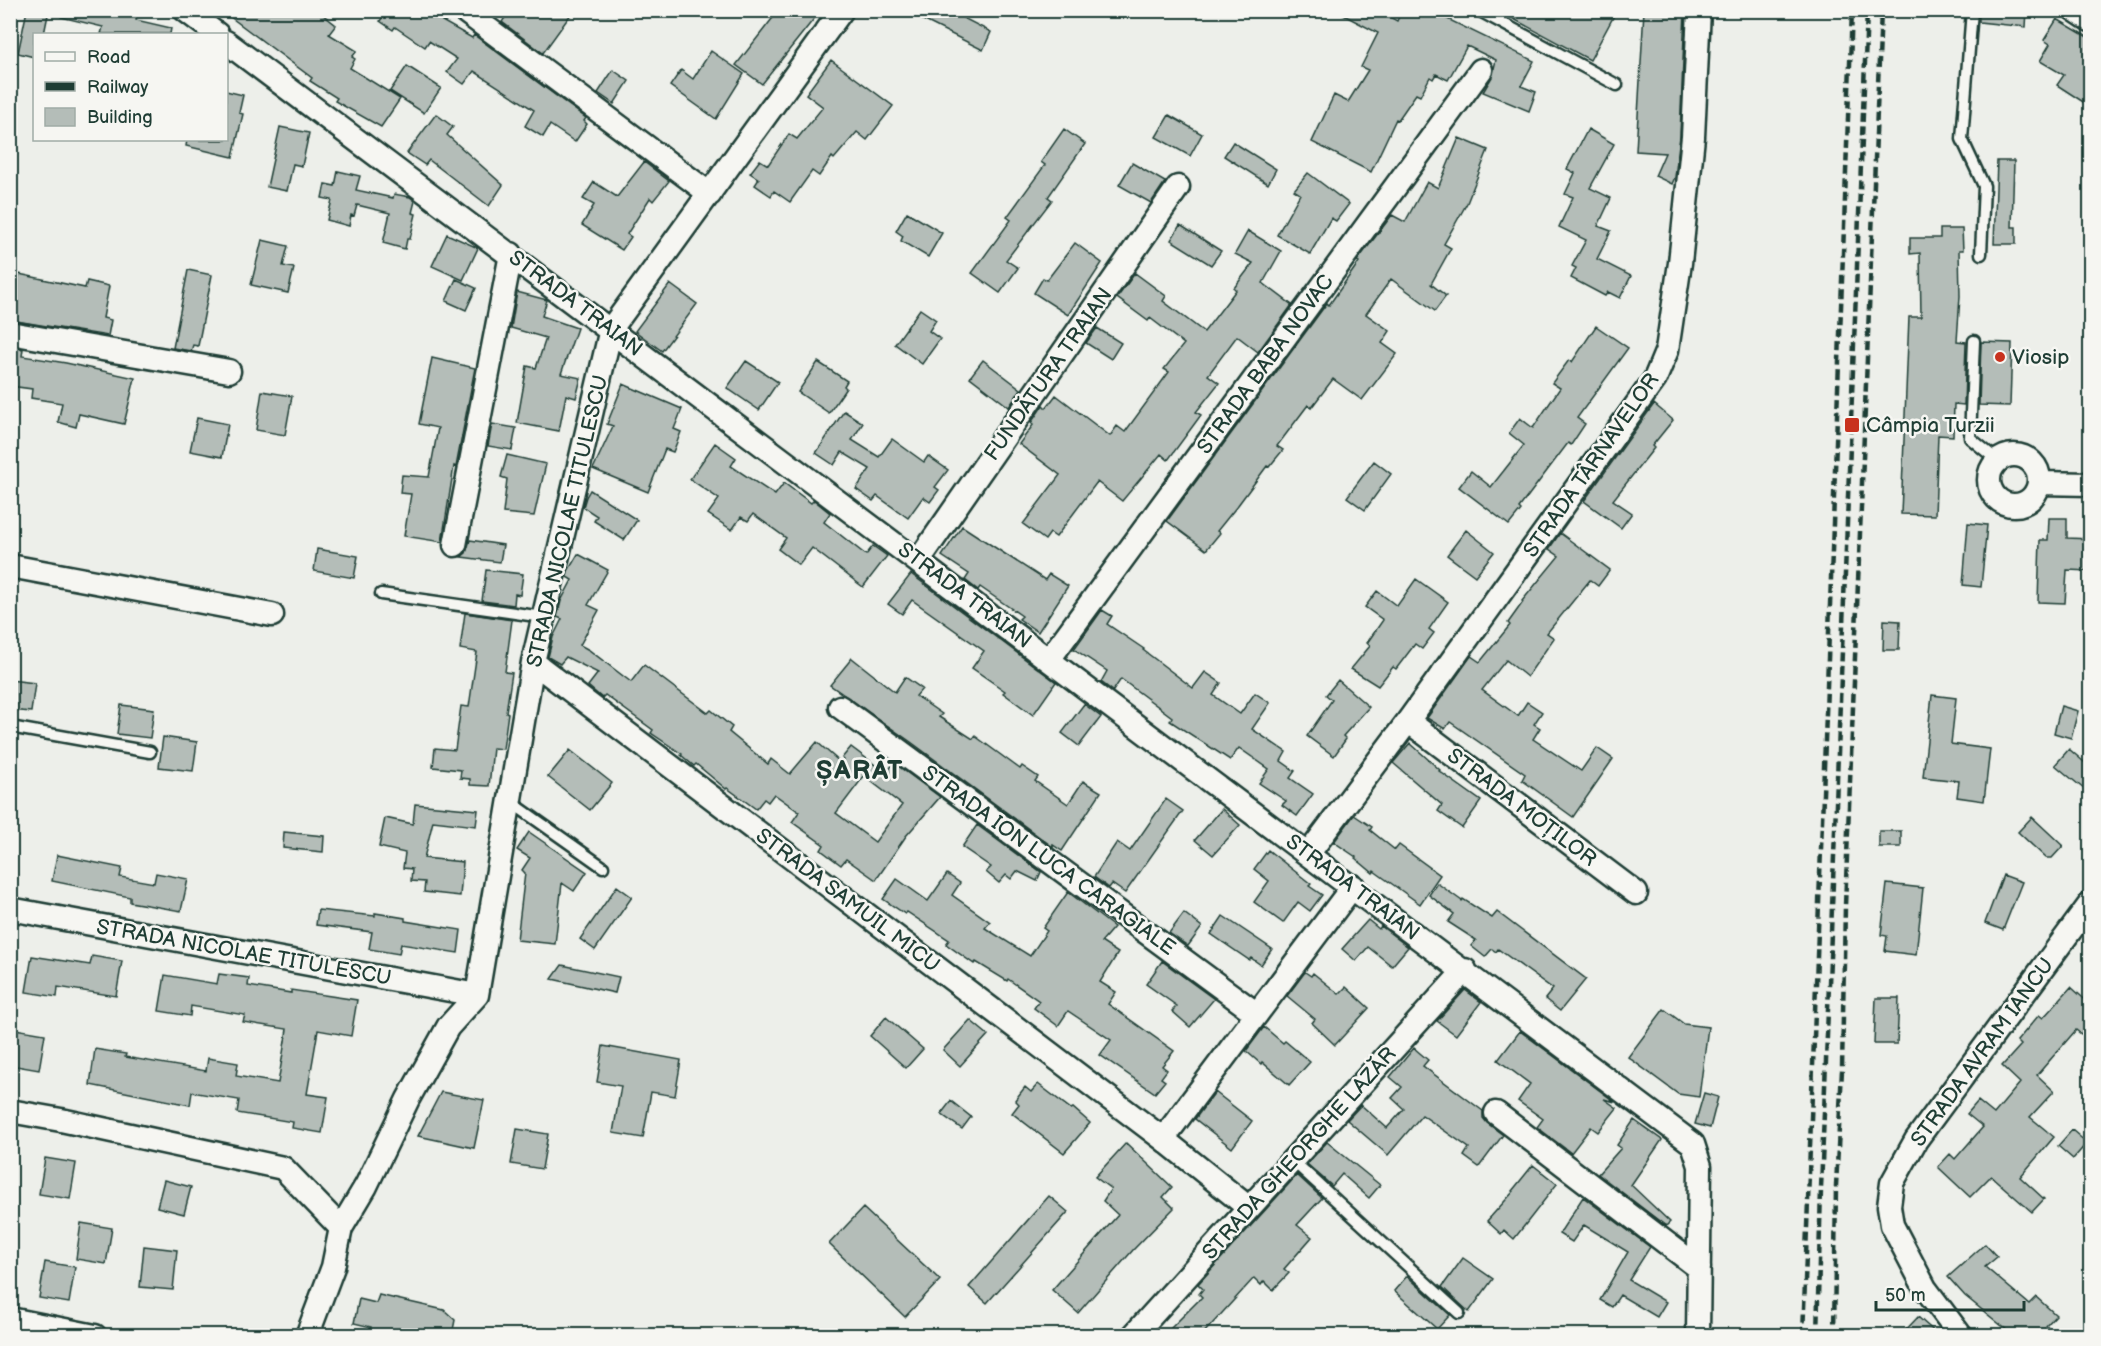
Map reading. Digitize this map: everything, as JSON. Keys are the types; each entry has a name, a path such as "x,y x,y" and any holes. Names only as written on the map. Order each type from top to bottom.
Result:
{"street":[{"path":"185,10 216,33"},
{"path":"463,10 710,194"},
{"name":"STRADA TÂRNAVELOR","path":"1309,854 1408,721 1655,378 1668,350 1693,137 1699,10"},
{"path":"2075,10 2091,20"},
{"name":"STRADA NICOLAE TITULESCU","path":"10,909 477,995 533,662 611,329 841,11"},
{"name":"STRADA TRAIAN","path":"228,43 1050,658 1693,1143 1700,1166 1699,1268"},
{"name":"STRADA BABA NOVAC","path":"1050,658 1481,70"},
{"name":"FUNDĂTURA TRAIAN","path":"919,561 1178,187"},
{"path":"455,545 511,254"},
{"path":"10,333 229,371"},
{"path":"2016,454 2034,463 2040,483 2032,498 2018,506 2001,503 1990,490 1988,474 1997,460 2016,454"},
{"path":"2040,483 2091,484"},
{"path":"10,566 272,615"},
{"name":"STRADA SAMUIL MICU","path":"533,662 1163,1139 1249,1208"},
{"name":"STRADA ION LUCA CARAGIALE","path":"840,707 1257,1014"},
{"name":"STRADA MOȚILOR","path":"1408,721 1636,893"},
{"path":"1163,1139 1353,886"},
{"name":"STRADA AVRAM IANCU","path":"1961,1335 1925,1288 1892,1225 1889,1206 1892,1183 1916,1140 2091,904"},
{"name":"STRADA GHEORGHE LAZĂR","path":"1133,1335 1465,970"},
{"path":"307,1335 333,1267 341,1228 366,1186 408,1100 448,1027 477,995"},
{"path":"10,1111 284,1168 341,1228"},
{"path":"1496,1113 1699,1268 1698,1335"},
{"path":"10,1319 95,1335"}],"lane":[{"path":"1478,10 1617,85"},
{"path":"1972,10 1962,139 1984,186 1981,254"},
{"path":"1974,341 1970,438 1997,460"},
{"path":"381,594 543,617"},
{"path":"10,727 150,752"},
{"path":"511,802 603,867"},
{"path":"1292,1160 1459,1313"}],"building":[{"path":"27,10 49,10 44,33 33,33 33,57 18,53"},
{"path":"62,10 138,10 136,20 171,28 170,33 101,33 103,27 61,17"},
{"path":"221,10 317,10 336,25 329,34 357,51 352,57 355,59 350,68 400,99 381,127 335,101 337,98 310,81 312,78"},
{"path":"370,10 437,11 445,16 442,21 472,38 474,35 586,118 584,121 587,124 575,142 550,125 543,137 525,126 534,110 474,71 464,84 447,72 457,59 429,41 425,47 395,27 393,30 380,21 382,18"},
{"path":"510,10 574,10 543,53 502,22"},
{"path":"779,10 821,10 762,84 736,65"},
{"path":"903,10 948,10 991,32 983,50"},
{"path":"1334,10 1377,10 1397,21 1402,10 1429,10 1534,61 1521,86 1536,92 1529,111 1483,92 1492,77 1496,60 1467,46 1448,80 1436,74 1433,79 1430,77 1420,96 1416,94 1398,120 1396,119 1371,172 1312,142 1334,95 1348,102 1368,70 1361,67 1378,33"},
{"path":"1497,10 1617,10 1590,60"},
{"path":"1644,10 1685,10 1680,136 1675,177 1672,184 1655,176 1665,153 1636,151"},
{"path":"1979,10 2027,10 2026,27 1979,22"},
{"path":"2057,19 2091,39 2091,107 2057,85 2064,75 2040,61 2050,44 2044,40"},
{"path":"711,51 744,74 716,119 670,86 681,70 693,79"},
{"path":"831,60 893,106 867,140 857,132 834,159 832,157 819,176 812,171 790,202 774,191 771,196 755,185 759,179 750,173 760,160 768,165 789,134 797,139 823,107 806,94"},
{"path":"407,66 441,88 424,113 390,91"},
{"path":"613,70 629,81 614,104 598,93"},
{"path":"228,91 243,95 239,113 243,114 233,157 186,146 187,141 228,141"},
{"path":"436,114 453,127 447,135 503,185 489,206 429,160 425,165 407,153"},
{"path":"1169,115 1202,134 1190,156 1156,137"},
{"path":"280,127 309,133 302,166 293,164 287,191 267,187"},
{"path":"1064,129 1085,144 1048,197 1052,200 1006,260 1018,268 1000,293 972,273 1011,220 1007,217 1045,165 1041,162"},
{"path":"1588,129 1614,144 1590,188 1611,198 1598,226 1611,231 1597,259 1631,276 1620,298 1608,292 1605,296 1571,278 1576,268 1572,266 1586,240 1559,227 1573,197 1565,194 1575,173 1567,169"},
{"path":"1459,138 1488,150 1467,203 1444,244 1451,248 1431,284 1446,296 1435,311 1391,279 1366,314 1390,331 1382,343 1397,354 1362,400 1333,379 1311,408 1308,405 1277,446 1283,450 1269,467 1267,466 1217,531 1220,533 1206,550 1167,521 1327,303 1329,305 1359,262 1357,261 1392,215 1405,222 1427,182 1438,188"},
{"path":"1233,142 1276,169 1268,184 1224,156"},
{"path":"1997,161 2014,161 2012,227 2016,227 2016,244 1994,244"},
{"path":"644,162 669,181 653,201 650,198 627,234 631,237 622,250 582,225 594,205 583,199 594,182 617,197"},
{"path":"1132,163 1165,182 1151,203 1119,185"},
{"path":"338,171 360,176 356,190 393,198 394,194 410,197 415,201 412,213 416,214 405,249 383,243 390,213 357,205 354,216 351,215 349,226 327,220 332,200 322,198 325,184 335,186"},
{"path":"1308,173 1349,204 1336,221 1331,218 1310,254 1277,235 1300,194 1294,190"},
{"path":"907,212 942,233 928,257 901,241 903,236 896,231"},
{"path":"1180,225 1221,251 1211,265 1171,240"},
{"path":"1940,229 1962,229 1963,250 1959,250 1960,296 1957,341 1966,342 1964,405 1954,404 1953,436 1938,435 1935,515 1901,514 1909,317 1921,317 1920,253 1910,254 1910,238 1940,238"},
{"path":"1248,231 1281,251 1263,283 1292,305 1258,352 1237,336 1208,375 1219,383 1196,412 1201,415 1168,460 1161,454 1122,501 1097,482 1056,537 1050,533 1045,540 1023,524 1060,475 1019,444 1033,425 1031,423 1043,405 1046,408 1056,395 1110,436 1117,426 1125,432 1169,372 1164,369 1184,344 1150,318 1148,321 1117,298 1135,273 1166,296 1163,301 1204,332 1253,263 1235,254"},
{"path":"447,234 478,248 463,280 432,266"},
{"path":"262,240 288,246 283,266 294,268 288,293 251,285"},
{"path":"1075,243 1102,263 1068,315 1034,293 1043,278 1047,280"},
{"path":"188,270 212,275 198,346 193,345 191,351 173,348"},
{"path":"19,274 85,288 87,281 109,286 103,318 111,320 108,336 10,320"},
{"path":"456,279 476,288 466,310 446,301"},
{"path":"670,284 697,304 662,351 635,331"},
{"path":"517,292 547,300 542,316 577,328 561,374 581,378 576,398 566,395 559,431 517,423 527,366 536,368 546,338 511,328"},
{"path":"920,309 936,320 929,331 940,339 922,364 895,344"},
{"path":"1596,326 1628,348 1577,418 1585,424 1571,445 1568,443 1519,508 1521,510 1509,525 1459,487 1471,471 1491,487 1524,445 1509,433 1520,418 1533,428 1560,388 1552,383 1569,360 1572,362"},
{"path":"1097,328 1121,343 1111,359 1086,343"},
{"path":"1981,342 2012,343 2010,406 1979,405"},
{"path":"10,347 23,349 22,356 135,378 124,424 79,414 76,427 58,422 62,403 31,398 32,389 10,386"},
{"path":"432,358 475,368 456,467 454,466 442,542 404,536 411,494 400,493 402,475 429,477 438,428 419,424"},
{"path":"983,360 1021,389 1009,407 970,377"},
{"path":"746,361 778,382 759,410 727,388"},
{"path":"818,362 847,381 844,386 846,388 829,413 798,392"},
{"path":"623,384 682,409 674,429 681,432 673,452 665,449 648,492 593,469 613,426 607,424"},
{"path":"262,391 292,396 285,435 256,430"},
{"path":"1654,404 1673,420 1613,500 1632,513 1621,528 1584,501"},
{"path":"844,411 863,423 852,440 879,457 892,439 924,462 928,456 948,470 935,487 939,490 930,502 923,497 908,518 877,496 873,501 856,489 870,469 842,452 834,465 816,453"},
{"path":"197,418 228,424 222,457 190,451"},
{"path":"492,424 516,428 512,450 488,446"},
{"path":"715,443 736,458 731,466 775,495 784,483 811,503 814,500 830,513 824,522 866,555 873,546 887,556 863,587 812,548 799,565 778,549 786,538 753,514 748,521 741,517 732,530 708,514 719,499 690,479"},
{"path":"507,455 546,464 534,516 503,513 507,479 501,477"},
{"path":"1374,461 1391,474 1365,510 1347,497"},
{"path":"590,490 637,520 624,540 594,521 597,516 583,507"},
{"path":"2049,518 2067,518 2067,538 2091,539 2091,571 2067,570 2065,603 2038,602 2040,540 2048,540"},
{"path":"1968,523 1987,525 1981,587 1963,585"},
{"path":"962,526 1045,580 1049,574 1068,586 1038,632 1019,619 1022,616 980,587 978,590 965,580 969,574 942,556"},
{"path":"1466,530 1494,552 1475,576 1447,555"},
{"path":"1560,533 1610,570 1598,586 1590,580 1547,633 1554,638 1527,677 1506,660 1482,690 1518,716 1527,702 1542,712 1534,724 1540,728 1533,739 1581,771 1597,748 1613,759 1573,817 1522,780 1525,774 1450,722 1445,729 1427,718 1471,656 1480,662 1510,625 1508,623 1522,601 1559,556 1549,549"},
{"path":"470,540 503,545 500,562 461,557 466,553"},
{"path":"317,549 358,556 354,578 314,571"},
{"path":"578,554 608,570 588,605 599,610 580,645 631,682 644,665 708,713 711,710 732,727 729,732 768,764 771,759 790,774 817,742 841,763 844,760 842,758 851,747 886,773 894,763 940,797 906,836 876,880 846,859 841,865 821,850 824,845 792,822 799,812 774,794 768,802 764,799 756,809 726,789 696,764 694,766 682,754 651,733 653,730 605,695 602,698 588,686 598,673 566,657 560,664 548,657 553,637 562,619 557,617 561,601 572,580 567,577","holes":["864,776 902,805 875,842 836,813"]},
{"path":"486,570 523,574 520,595 515,594 514,605 482,601"},
{"path":"911,574 1056,682 1033,715 1003,693 1005,691 972,668 984,651 912,600 902,614 888,604"},
{"path":"1416,579 1448,602 1429,629 1434,633 1422,649 1415,644 1396,669 1393,667 1378,686 1351,669 1370,646 1367,643 1383,620 1365,607 1377,591 1397,606"},
{"path":"1102,610 1112,616 1107,624 1144,649 1193,688 1205,672 1221,683 1213,695 1240,714 1255,693 1270,703 1252,729 1286,752 1281,761 1295,771 1290,778 1313,794 1297,816 1282,805 1286,801 1259,783 1269,769 1239,748 1230,760 1170,721 1172,717 1121,679 1113,691 1101,682 1107,671 1074,649"},
{"path":"465,613 512,620 505,672 512,673 506,712 508,713 503,749 493,748 489,786 470,785 470,779 460,778 461,770 433,767 435,748 455,750 461,706 469,707 477,652 460,649"},
{"path":"1884,620 1900,621 1899,650 1883,650"},
{"path":"852,658 895,692 905,677 922,689 916,696 942,714 939,717 973,739 975,736 1020,769 1022,766 1038,777 1035,781 1068,804 1083,781 1101,792 1062,851 1053,845 1053,847 830,685"},
{"path":"10,680 35,683 31,712 10,710"},
{"path":"1338,680 1369,707 1343,736 1346,739 1334,756 1307,736 1332,700 1326,695"},
{"path":"1932,695 1956,698 1951,744 1990,749 1984,801 1957,797 1959,781 1923,777"},
{"path":"1084,704 1101,717 1079,746 1062,733"},
{"path":"121,705 154,709 150,738 117,734"},
{"path":"2061,706 2078,711 2071,738 2054,733"},
{"path":"163,737 197,742 193,771 159,767"},
{"path":"1410,743 1439,771 1481,801 1462,828 1438,811 1442,805 1393,763"},
{"path":"2069,749 2091,768 2091,795 2055,765"},
{"path":"570,750 612,783 590,810 548,777"},
{"path":"1166,799 1183,811 1125,893 1112,884 1109,888 1094,877 1117,842 1130,851"},
{"path":"415,804 478,810 476,826 433,821 424,858 463,862 460,896 424,892 425,882 411,881 412,869 403,868 405,853 379,847 385,818 413,824"},
{"path":"1222,809 1240,825 1213,855 1195,840"},
{"path":"1354,815 1372,827 1370,830 1395,850 1399,845 1440,875 1420,904 1374,871 1373,873 1356,857 1334,842"},
{"path":"2032,817 2063,846 2052,858 2046,858 2018,832"},
{"path":"977,825 1041,872 1037,881 1017,871 1011,879 1006,875 999,883 986,872 991,867 962,847"},
{"path":"1879,831 1901,831 1901,847 1879,847"},
{"path":"284,832 324,836 323,852 283,848"},
{"path":"529,832 587,872 574,891 562,883 555,944 517,940 525,873 522,870 530,858 517,850"},
{"path":"1268,850 1322,895 1310,911 1298,902 1283,923 1254,902 1269,881 1254,869"},
{"path":"57,855 122,868 120,877 154,883 156,873 188,879 181,911 130,902 130,897 52,881"},
{"path":"947,874 960,883 952,895 990,922 985,928 1030,956 1047,931 1043,928 1068,892 1114,927 1101,942 1118,953 1100,982 1116,992 1108,1004 1174,1051 1162,1066 1167,1070 1161,1078 1165,1081 1155,1093 1100,1055 1111,1040 1068,1011 1058,1026 1034,1008 1039,1001 1008,979 1007,981 976,962 974,964 946,944 949,940 883,899 897,879 928,901"},
{"path":"2003,875 2022,882 2003,930 1985,923"},
{"path":"1437,883 1492,918 1497,912 1586,979 1560,1011 1545,999 1553,989 1498,949 1496,952 1492,949 1485,957 1471,946 1476,940 1448,922 1454,914 1429,895"},
{"path":"1887,884 1923,888 1916,955 1885,951 1887,936 1881,935"},
{"path":"617,886 632,897 595,950 580,939"},
{"path":"318,910 375,916 375,913 405,918 405,921 461,930 458,953 401,944 399,954 369,949 372,932 316,925"},
{"path":"1184,913 1202,927 1188,946 1169,933"},
{"path":"1223,916 1272,949 1261,965 1251,958 1249,960 1211,934"},
{"path":"1368,920 1379,929 1381,926 1408,947 1392,966 1368,947 1356,961 1342,949"},
{"path":"32,956 90,965 92,956 122,961 116,996 58,987 57,997 26,992"},
{"path":"1162,961 1214,999 1190,1027 1172,1011 1177,1006 1146,984"},
{"path":"562,965 619,977 615,993 552,979"},
{"path":"1305,972 1311,976 1313,973 1339,994 1346,987 1369,1008 1335,1045 1312,1023 1315,1019 1287,996"},
{"path":"219,974 249,978 248,986 357,1000 351,1036 318,1030 307,1094 328,1097 322,1133 292,1128 293,1122 237,1113 239,1100 192,1092 190,1105 90,1085 95,1049 126,1054 125,1057 206,1071 208,1058 238,1063 236,1076 278,1083 287,1029 243,1022 245,1015 191,1006 190,1016 159,1011 165,975 217,984"},
{"path":"2071,987 2091,1005 2091,1024 2081,1034 2076,1030 2037,1075 2054,1091 2030,1117 2054,1137 2020,1177 2044,1199 2032,1212 1991,1176 1970,1197 1938,1167 1950,1154 1955,1159 1983,1127 1967,1114 1978,1101 1994,1114 2020,1083 2002,1066 2021,1045 2017,1041 2039,1015 2043,1018"},
{"path":"1465,990 1481,1002 1456,1035 1437,1021"},
{"path":"1876,998 1899,998 1897,1044 1874,1044"},
{"path":"1664,1009 1684,1024 1708,1027 1699,1097 1678,1094 1628,1057"},
{"path":"886,1017 923,1049 906,1068 870,1036"},
{"path":"970,1020 988,1035 960,1066 943,1050"},
{"path":"1264,1027 1310,1062 1289,1085 1246,1051"},
{"path":"15,1029 45,1034 39,1070 10,1065"},
{"path":"1520,1031 1615,1102 1604,1099 1617,1108 1598,1132 1591,1127 1571,1153 1537,1127 1543,1119 1518,1101 1530,1084 1498,1060"},
{"path":"603,1046 681,1060 675,1096 651,1092 643,1138 613,1133 621,1086 597,1082"},
{"path":"1414,1048 1428,1060 1423,1066 1483,1111 1483,1118 1487,1123 1503,1135 1479,1167 1464,1156 1469,1148 1422,1115 1388,1155 1347,1120 1361,1105 1387,1128 1404,1109 1392,1098 1402,1087 1390,1077"},
{"path":"1038,1084 1071,1109 1073,1108 1090,1123 1064,1153 1012,1113 1019,1104 1015,1100 1025,1087 1031,1092"},
{"path":"441,1092 484,1100 474,1148 418,1136"},
{"path":"1215,1092 1252,1121 1232,1148 1195,1119"},
{"path":"1704,1093 1718,1097 1710,1128 1695,1124"},
{"path":"951,1101 971,1117 962,1129 941,1114"},
{"path":"1634,1120 1662,1140 1631,1185 1670,1222 1666,1226 1598,1174 1621,1148 1617,1145"},
{"path":"517,1129 548,1134 542,1169 511,1164"},
{"path":"2072,1130 2087,1143 2073,1159 2058,1146"},
{"path":"1327,1142 1380,1185 1369,1198 1342,1174 1332,1186 1307,1164"},
{"path":"1126,1143 1172,1187 1163,1197 1174,1208 1133,1250 1078,1313 1052,1290 1118,1215 1103,1201 1111,1189 1095,1177"},
{"path":"45,1158 76,1163 70,1199 39,1194"},
{"path":"1533,1165 1557,1184 1514,1239 1504,1230 1501,1234 1487,1221"},
{"path":"1297,1175 1322,1198 1297,1225 1312,1237 1284,1269 1289,1273 1273,1290 1264,1281 1261,1285 1254,1278 1202,1335 1178,1335 1171,1328 1202,1297 1199,1294 1203,1289 1198,1284"},
{"path":"164,1180 191,1187 184,1214 157,1207"},
{"path":"1049,1196 1068,1212 987,1303 969,1287"},
{"path":"1583,1197 1650,1247 1629,1280 1666,1302 1657,1317 1620,1295 1612,1307 1600,1300 1628,1252 1584,1225 1572,1242 1559,1234"},
{"path":"863,1208 940,1280 905,1317 829,1244"},
{"path":"81,1223 112,1228 106,1264 76,1259"},
{"path":"1985,1244 1997,1257 1985,1267 2029,1304 2036,1297 2056,1315 2046,1326 2057,1335 2013,1335 1965,1296 1948,1277"},
{"path":"144,1246 177,1250 173,1290 140,1287"},
{"path":"1463,1258 1493,1279 1469,1312 1442,1287"},
{"path":"45,1262 75,1267 69,1303 39,1298"},
{"path":"1407,1276 1450,1315 1437,1329 1394,1291"},
{"path":"379,1295 444,1310 455,1320 452,1335 369,1335 371,1327 354,1323 359,1299 376,1303"},
{"path":"1918,1317 1938,1335 1901,1335"}],"railway":[{"path":"1803,1336 1852,10"},
{"path":"1817,1336 1867,10"},
{"path":"1834,1336 1836,1186 1842,1070 1845,906 1881,10"}],"place":[{"name":"Viosip","path":"2000,357"},
{"name":"Câmpia Turzii","path":"1852,425"}],"district":[{"name":"ȘARÂT","path":"860,770"}]}
